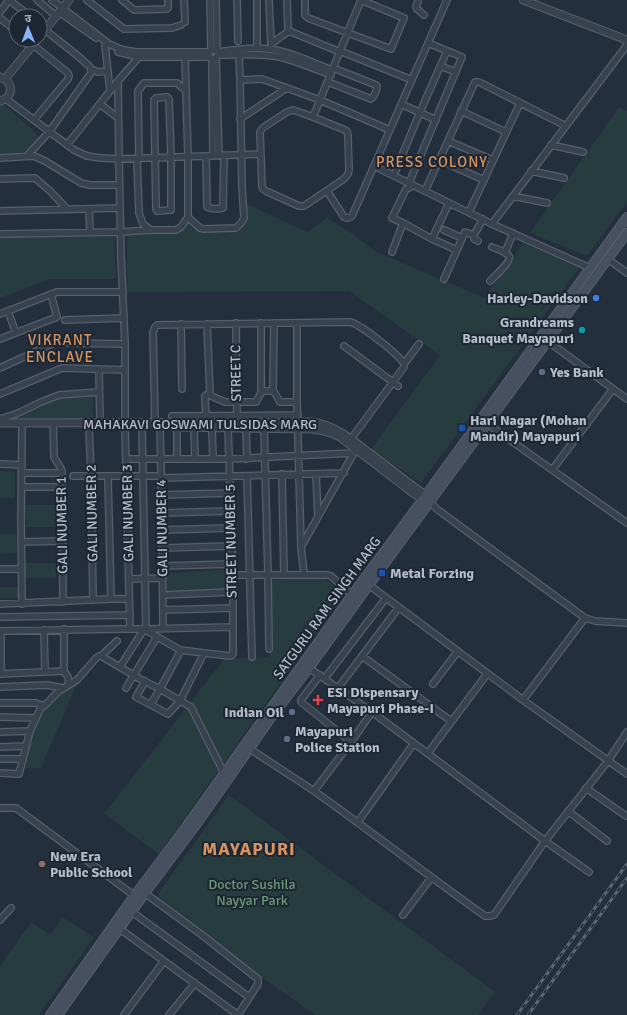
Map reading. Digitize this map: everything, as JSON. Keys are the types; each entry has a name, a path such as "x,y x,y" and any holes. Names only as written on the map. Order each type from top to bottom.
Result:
{"main road":[{"name":"SATGURU RAM SINGH MARG","path":"50,1015 140,895 199,821 271,718 369,585 428,500 480,419 627,217"},
{"name":"SATGURU RAM SINGH MARG","path":"58,1015 132,912 140,895 180,835 352,594 488,424 627,233"}],"street":[{"path":"0,12 9,0 20,8"},
{"path":"37,0 59,12 109,44 124,50 239,55 256,54 282,58 332,71 376,85 377,89 373,98 371,99 328,82"},
{"path":"52,0 59,12 112,50 125,54 139,57 185,57 214,54 238,49 257,48 287,53 332,71"},
{"path":"48,24 69,0"},
{"path":"87,0 124,29 172,28 183,23 184,0"},
{"path":"122,0 138,11 167,9 168,0"},
{"path":"206,156 207,207 223,208 210,0"},
{"path":"214,54 216,0"},
{"path":"237,0 238,41"},
{"path":"257,0 257,48"},
{"path":"269,0 271,44 289,31"},
{"path":"287,0 289,31"},
{"path":"305,0 306,16 348,32 391,48 404,18 361,0 348,32 340,51 328,82 313,117"},
{"path":"418,0 417,9 424,15"},
{"path":"327,191 344,217 350,218 447,0"},
{"path":"523,0 627,40"},
{"path":"0,18 8,24"},
{"path":"289,31 412,80"},
{"path":"48,34 78,56 91,67 91,69 98,72 108,71"},
{"path":"428,43 462,57 409,188 406,189 392,218 457,250"},
{"path":"105,45 110,91"},
{"path":"492,224 627,45"},
{"path":"27,48 2,78 8,82 11,91 9,96 3,100 34,120 74,150 87,156 138,159 260,154"},
{"path":"34,120 69,76 39,48"},
{"path":"394,175 447,51"},
{"path":"188,217 203,229 236,228 244,218 239,55"},
{"path":"67,145 139,57"},
{"path":"0,234 176,230 181,227 188,217 185,57"},
{"path":"440,66 456,72"},
{"path":"27,156 49,132 90,73 91,69"},
{"path":"240,80 262,79 320,100 390,130"},
{"name":"GALI NUMBER 3","path":"118,81 118,159 124,318 130,629"},
{"path":"425,191 473,83 477,81 566,126"},
{"path":"151,230 143,224 139,212 138,91 144,83 177,83 186,91"},
{"path":"240,118 287,88"},
{"path":"167,97 169,100 171,210 156,210 155,158 154,98 167,97"},
{"path":"469,212 520,102"},
{"path":"100,104 118,118"},
{"path":"401,104 436,120"},
{"path":"290,110 313,117 345,130 348,134 348,174 344,179 327,191 306,205 302,206 263,189 260,133 264,127 290,110"},
{"path":"461,111 506,132"},
{"path":"448,141 493,160"},
{"path":"551,145 583,152"},
{"path":"0,158 34,156 81,183 90,185 119,185"},
{"path":"439,160 484,180"},
{"path":"374,166 492,224 590,268"},
{"path":"531,171 564,178"},
{"path":"0,179 35,178 50,191 67,210"},
{"path":"513,196 547,203"},
{"path":"432,239 449,203"},
{"path":"0,211 120,208"},
{"path":"89,209 90,232"},
{"path":"478,241 474,239 474,235 483,219"},
{"path":"392,252 404,223"},
{"path":"444,230 462,238"},
{"path":"444,279 465,232 474,235"},
{"path":"505,253 513,233"},
{"path":"490,281 509,260 510,256 492,247"},
{"path":"608,259 627,273"},
{"path":"0,314 57,292 123,292"},
{"path":"0,339 57,317 51,294"},
{"path":"8,310 16,333"},
{"path":"65,320 124,318"},
{"path":"182,389 181,324 353,322 378,340 404,364"},
{"name":"STREET C","path":"236,323 237,422"},
{"path":"207,324 211,396 225,402 256,402 262,391 261,323"},
{"path":"274,323 273,390 280,402 297,402"},
{"path":"298,323 297,402 301,547 304,574"},
{"name":"GALI NUMBER 4","path":"163,629 161,459 154,329 157,325 181,324"},
{"path":"541,336 627,399"},
{"path":"68,343 124,344"},
{"path":"0,368 52,344"},
{"path":"351,439 393,383 403,369 404,364 419,344"},
{"path":"344,346 398,386"},
{"path":"0,394 62,368 125,370"},
{"path":"99,369 100,423"},
{"path":"552,470 613,389"},
{"path":"262,391 273,390"},
{"path":"0,419 16,414 59,395 99,392"},
{"path":"206,416 205,398 206,394 210,394"},
{"path":"172,416 191,422 206,416 237,422"},
{"path":"480,419 627,523"},
{"path":"191,422 195,459"},
{"name":"MAHAKAVI GOSWAMI TULSIDAS MARG","path":"0,426 22,427 100,423 142,427 191,422 312,422 325,425 351,439 428,500"},
{"name":"MAHAKAVI GOSWAMI TULSIDAS MARG","path":"0,423 89,426 158,425 177,427 191,422 212,428 228,428 237,422"},
{"name":"MAHAKAVI GOSWAMI TULSIDAS MARG","path":"237,422 246,428 264,428 298,422 332,433 340,437 355,451 413,493 428,500"},
{"name":"GALI NUMBER 1","path":"53,425 54,457 61,468 62,473 63,602"},
{"name":"GALI NUMBER 2","path":"89,426 93,600"},
{"path":"22,427 22,604"},
{"path":"120,667 145,629 142,427"},
{"path":"177,427 177,459"},
{"path":"212,428 213,459"},
{"name":"STREET NUMBER 5","path":"204,653 231,656 233,654 233,575 228,428"},
{"path":"246,428 247,459"},
{"path":"264,428 269,649"},
{"path":"126,459 247,459 355,451"},
{"path":"301,547 355,451"},
{"path":"0,464 22,465"},
{"path":"22,473 62,473"},
{"path":"74,476 161,477 344,473"},
{"path":"282,474 284,575"},
{"path":"316,474 318,518"},
{"path":"247,476 252,658"},
{"path":"108,477 111,599"},
{"path":"22,486 62,487"},
{"path":"162,495 230,493"},
{"path":"428,500 438,510 585,618 595,621 627,623"},
{"path":"162,513 230,512"},
{"path":"162,530 231,528"},
{"path":"22,542 62,541"},
{"path":"162,548 232,546"},
{"path":"162,566 232,564"},
{"path":"0,569 22,569"},
{"path":"233,575 328,574 352,594"},
{"path":"129,579 163,578"},
{"path":"369,585 523,700 627,774"},
{"path":"163,595 232,592"},
{"path":"351,742 301,702 301,700 322,677 386,598"},
{"path":"0,604 129,599"},
{"path":"338,688 399,607"},
{"path":"163,610 233,608"},
{"path":"0,617 130,615"},
{"path":"523,700 585,618"},
{"path":"64,671 0,674 0,631 233,627"},
{"path":"145,629 180,650 204,653 180,701 168,714 136,697 145,681"},
{"path":"44,630 45,672"},
{"path":"64,630 64,671 68,677 66,687"},
{"path":"126,688 157,637"},
{"path":"0,703 36,703 44,706 46,705 66,687 77,680 98,656 101,656 117,641"},
{"path":"151,704 180,650"},
{"path":"433,684 458,651"},
{"path":"101,656 191,707 224,773"},
{"path":"362,656 451,721"},
{"path":"309,668 372,712 589,872"},
{"path":"428,753 488,674"},
{"path":"0,687 47,685 66,687"},
{"path":"0,773 20,774 30,731 42,705"},
{"path":"314,791 372,712"},
{"path":"0,717 36,718"},
{"path":"0,732 30,731"},
{"path":"250,749 358,822 431,878 485,916 492,916 545,841 608,760 627,732"},
{"path":"358,822 414,743"},
{"path":"0,747 26,746"},
{"path":"0,759 23,759"},
{"path":"586,788 626,816"},
{"path":"0,808 16,808 140,895 202,935 258,979 258,984 238,1015 120,929"},
{"path":"568,811 608,840"},
{"path":"403,915 431,878"},
{"path":"0,920 11,908"},
{"path":"132,912 249,997"},
{"path":"124,1015 164,961"},
{"path":"169,1015 194,983"}],"green space":[{"path":"2,103 39,137 37,144 28,152 15,156 0,155 0,104"},
{"path":"619,107 627,111 627,202 587,256 530,233"},
{"path":"245,203 307,232 327,218 350,232 375,251 484,298 523,243 579,268 421,483 371,449 440,355 349,291 127,292 127,232 180,231 188,219 201,232 236,231 246,218"},
{"path":"114,234 116,279 50,279 0,298 0,237"},
{"path":"93,397 94,419 6,419 62,398"},
{"path":"0,471 15,472 15,498 0,498"},
{"path":"25,505 57,505 57,527 26,527"},
{"path":"0,534 16,534 17,553 0,554"},
{"path":"25,563 56,563 56,578 25,578"},
{"path":"231,569 231,590 167,592 167,573"},
{"path":"323,577 344,594 159,854 104,814 224,659 269,657 268,580"},
{"path":"0,587 18,587 18,598 0,598"},
{"path":"64,684 77,684 41,768 25,768 30,730 54,687"},
{"name":"Doctor Sushila Nayyar Park","path":"229,795 495,992 478,1015 316,1015 152,902"},
{"path":"62,917 94,937 39,1015 0,1015 0,966 31,922 50,935"}],"railway":[{"path":"517,1015 627,864"},
{"path":"528,1015 627,878"}],"place":[{"name":"Harley-Davidson","path":"596,298"},
{"name":"Grandreams Banquet Mayapuri","path":"582,330"},
{"name":"Yes Bank","path":"542,372"},
{"name":"Hari Nagar (Mohan Mandir) Mayapuri","path":"462,428"},
{"name":"Metal Forzing","path":"382,573"},
{"name":"ESI Dispensary Mayapuri Phase-I","path":"318,700"},
{"name":"Indian Oil","path":"292,712"},
{"name":"Mayapuri Police Station","path":"287,739"},
{"name":"New Era Public School","path":"42,864"}],"district":[{"name":"PRESS COLONY","path":"432,162"},
{"name":"VIKRANT ENCLAVE","path":"60,348"},
{"name":"MAYAPURI","path":"249,849"}]}
